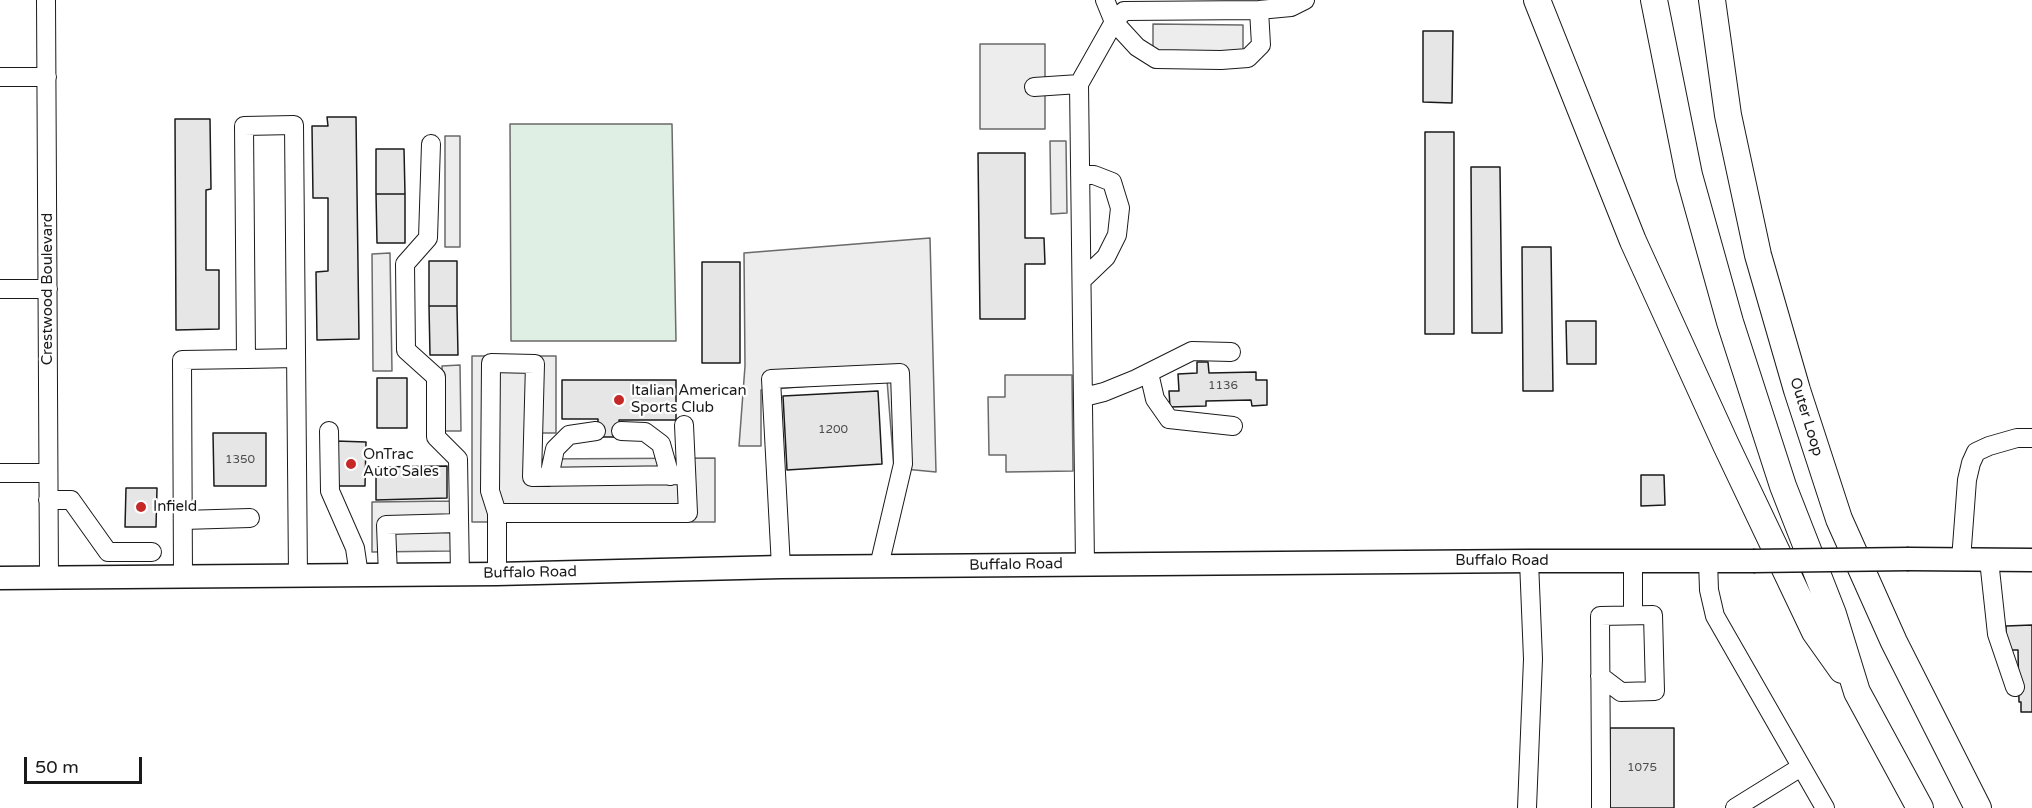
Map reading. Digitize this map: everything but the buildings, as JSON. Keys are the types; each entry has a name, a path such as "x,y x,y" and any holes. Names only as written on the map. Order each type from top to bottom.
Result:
{"highway":[{"path":"1537,0 1633,241 1726,445 1815,632 1857,692 1920,808"},
{"path":"1654,0 1689,175 1730,322 1783,486 1833,614 1857,692"},
{"name":"Outer Loop","path":"1712,0 1728,115 1758,255 1797,390 1839,519 1894,642 1978,808"}],"main road":[{"name":"Buffalo Road","path":"0,578 460,575 781,567 1085,564 2032,560"}],"street":[{"name":"Crestwood Boulevard","path":"46,0 49,577"},
{"path":"1105,0 1114,22 1137,47 1156,59 1248,58 1262,45 1259,10"},
{"path":"1085,564 1079,84 1114,22 1124,11 1259,10 1291,7 1305,0"},
{"path":"0,77 46,77"},
{"path":"1034,87 1079,84"},
{"path":"246,359 244,126 294,125 298,576"},
{"path":"431,144 428,238 405,264 406,350 436,377 436,437 458,459 460,575"},
{"path":"1080,175 1094,175 1112,182 1120,208 1117,236 1106,257 1082,280"},
{"path":"0,290 48,289"},
{"path":"1084,397 1104,393 1192,351 1231,352"},
{"path":"183,577 182,360 296,358"},
{"path":"497,574 497,513 490,491 491,363 535,364 532,477 678,476"},
{"path":"781,567 771,379 900,373 903,464 879,566"},
{"path":"1149,373 1155,399 1169,419 1233,426"},
{"path":"678,476 684,425"},
{"path":"329,431 330,491 356,548 359,575"},
{"path":"549,477 555,449 569,435 596,431"},
{"path":"497,513 688,513 678,476 661,444 645,432 621,431"},
{"path":"1961,560 1967,480 1976,452 2017,438 2032,438"},
{"path":"0,473 48,473"},
{"path":"48,500 71,500 108,552 152,552"},
{"path":"183,519 250,518"},
{"path":"388,575 386,525 459,524"},
{"path":"1989,560 1997,634 2015,687"},
{"path":"1527,808 1533,659 1530,561"},
{"path":"1708,561 1709,590 1714,616 1826,808"},
{"path":"1633,562 1633,615"},
{"path":"1600,676 1621,692 1655,691 1653,615 1600,615 1600,676 1601,808"},
{"path":"1735,808 1801,767"}],"green space":[{"path":"510,124 672,124 676,341 511,341"}],"shaded area":[{"path":"1153,24 1243,25 1243,52 1153,51"},
{"path":"980,44 1045,44 1045,129 980,129"},
{"path":"445,136 460,136 460,247 445,247"},
{"path":"1050,141 1066,141 1067,213 1051,214"},
{"path":"930,238 936,472 894,468 887,380 761,390 761,446 739,446 745,366 744,253"},
{"path":"390,253 392,371 373,371 372,254"},
{"path":"472,356 556,356 556,433 536,433 537,459 715,458 715,522 472,522"},
{"path":"460,365 461,431 444,431 442,366"},
{"path":"1005,375 1072,375 1073,471 1006,472 1006,455 989,455 988,397 1005,397"},
{"path":"450,501 451,551 372,552 372,502"}],"place":[{"name":"Italian American Sports Club","path":"619,400"},
{"name":"OnTrac Auto Sales","path":"351,464"},
{"name":"Infield","path":"141,507"}]}
